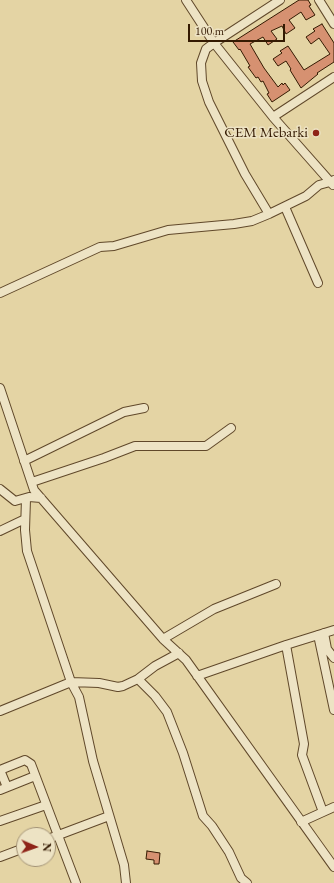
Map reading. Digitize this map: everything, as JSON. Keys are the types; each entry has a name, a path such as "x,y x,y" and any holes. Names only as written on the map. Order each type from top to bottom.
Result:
{"street":[{"path":"186,0 214,43 273,117 333,182"},
{"path":"269,214 245,174 209,102 202,81 201,63 206,50 214,43 280,0"},
{"path":"319,0 334,24"},
{"path":"273,117 334,77"},
{"path":"0,293 100,248 114,246 168,230 252,221 306,196 319,185 333,182"},
{"path":"285,206 318,283"},
{"path":"0,388 33,486 41,498 163,639 186,660 301,822 333,864"},
{"path":"24,461 124,412 144,408"},
{"path":"126,883 124,865 93,761 79,697 71,682 27,551 24,530 28,498 33,486 135,446 206,446 231,428"},
{"path":"0,489 15,500 41,498"},
{"path":"0,531 25,519"},
{"path":"163,639 214,609 276,584"},
{"path":"197,676 334,630"},
{"path":"321,634 328,652 334,658"},
{"path":"321,634 334,710"},
{"path":"286,645 304,744 302,755 323,812"},
{"path":"0,711 71,682 99,683 118,686 138,679 155,666 179,654"},
{"path":"138,679 155,696 167,712 183,753 203,816 212,826 229,852 241,878 247,883"},
{"path":"35,776 3,788 0,770 25,760 31,764 76,883"},
{"path":"0,821 46,805"},
{"path":"301,822 334,807"},
{"path":"57,835 109,816"},
{"path":"0,857 16,851"}],"building":[{"path":"299,0 308,0 311,5 309,6 315,15 306,20 301,12 289,20 295,28 286,34 282,26 271,31 277,39 268,45 263,37 250,44 264,68 278,87 282,83 283,85 285,83 290,90 272,102 267,94 269,93 263,81 261,82 258,77 256,78 248,67 250,66 240,49 239,50 233,42"},
{"path":"322,24 334,43 334,62 317,73 318,74 301,88 286,61 278,66 273,59 282,53 280,51 288,46 304,70 330,54 319,38 311,44 306,37 315,31 313,29"},
{"path":"147,851 160,853 159,864 154,864 154,860 146,859"}],"place":[{"name":"CEM Mebarki","path":"316,133"}]}
